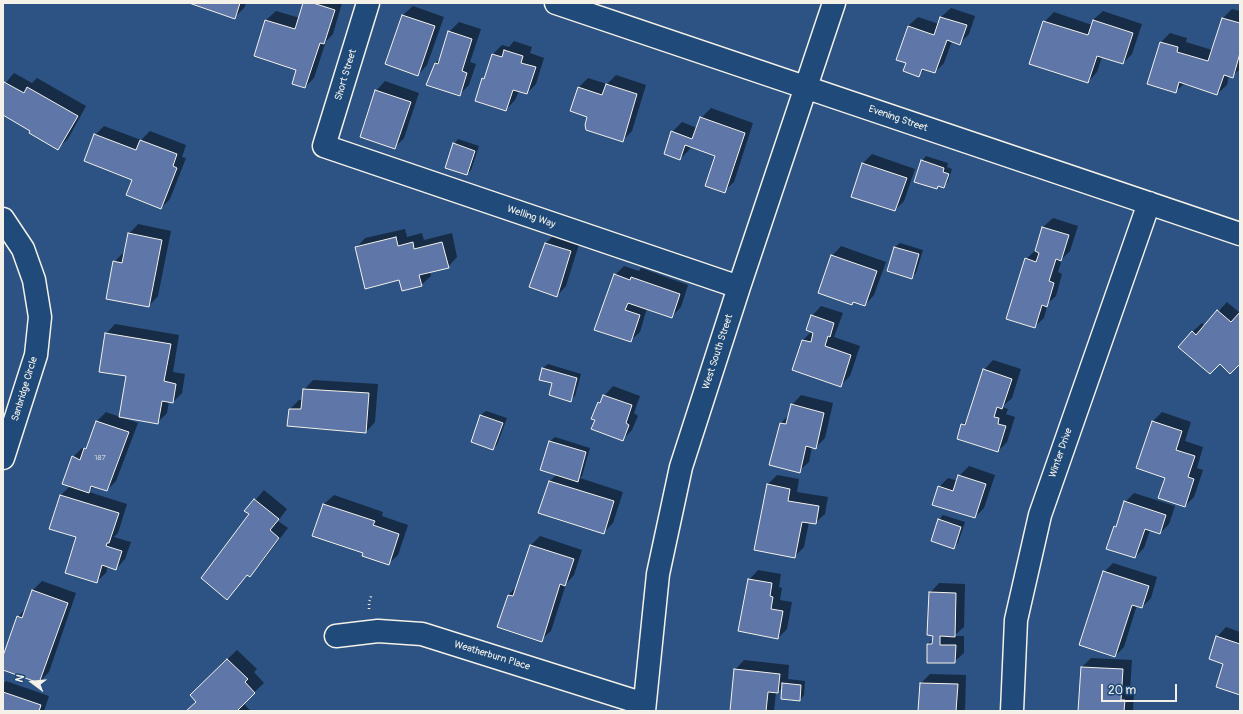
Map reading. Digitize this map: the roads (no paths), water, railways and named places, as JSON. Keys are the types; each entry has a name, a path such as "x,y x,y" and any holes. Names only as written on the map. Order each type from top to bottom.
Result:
{"street":[{"name":"Short Street","path":"324,146 368,3"},
{"name":"Evening Street","path":"556,3 1240,234"},
{"name":"West South Street","path":"644,707 658,574 681,467 739,287 834,3"},
{"name":"Welling Way","path":"324,146 739,287"},
{"name":"Winter Drive","path":"1012,711 1016,620 1040,515 1149,203"},
{"name":"Sanbridge Circle","path":"3,219 23,249 34,280 40,317 36,355 3,458"},
{"name":"Weatherburn Place","path":"336,636 378,631 422,634 644,707"}]}
